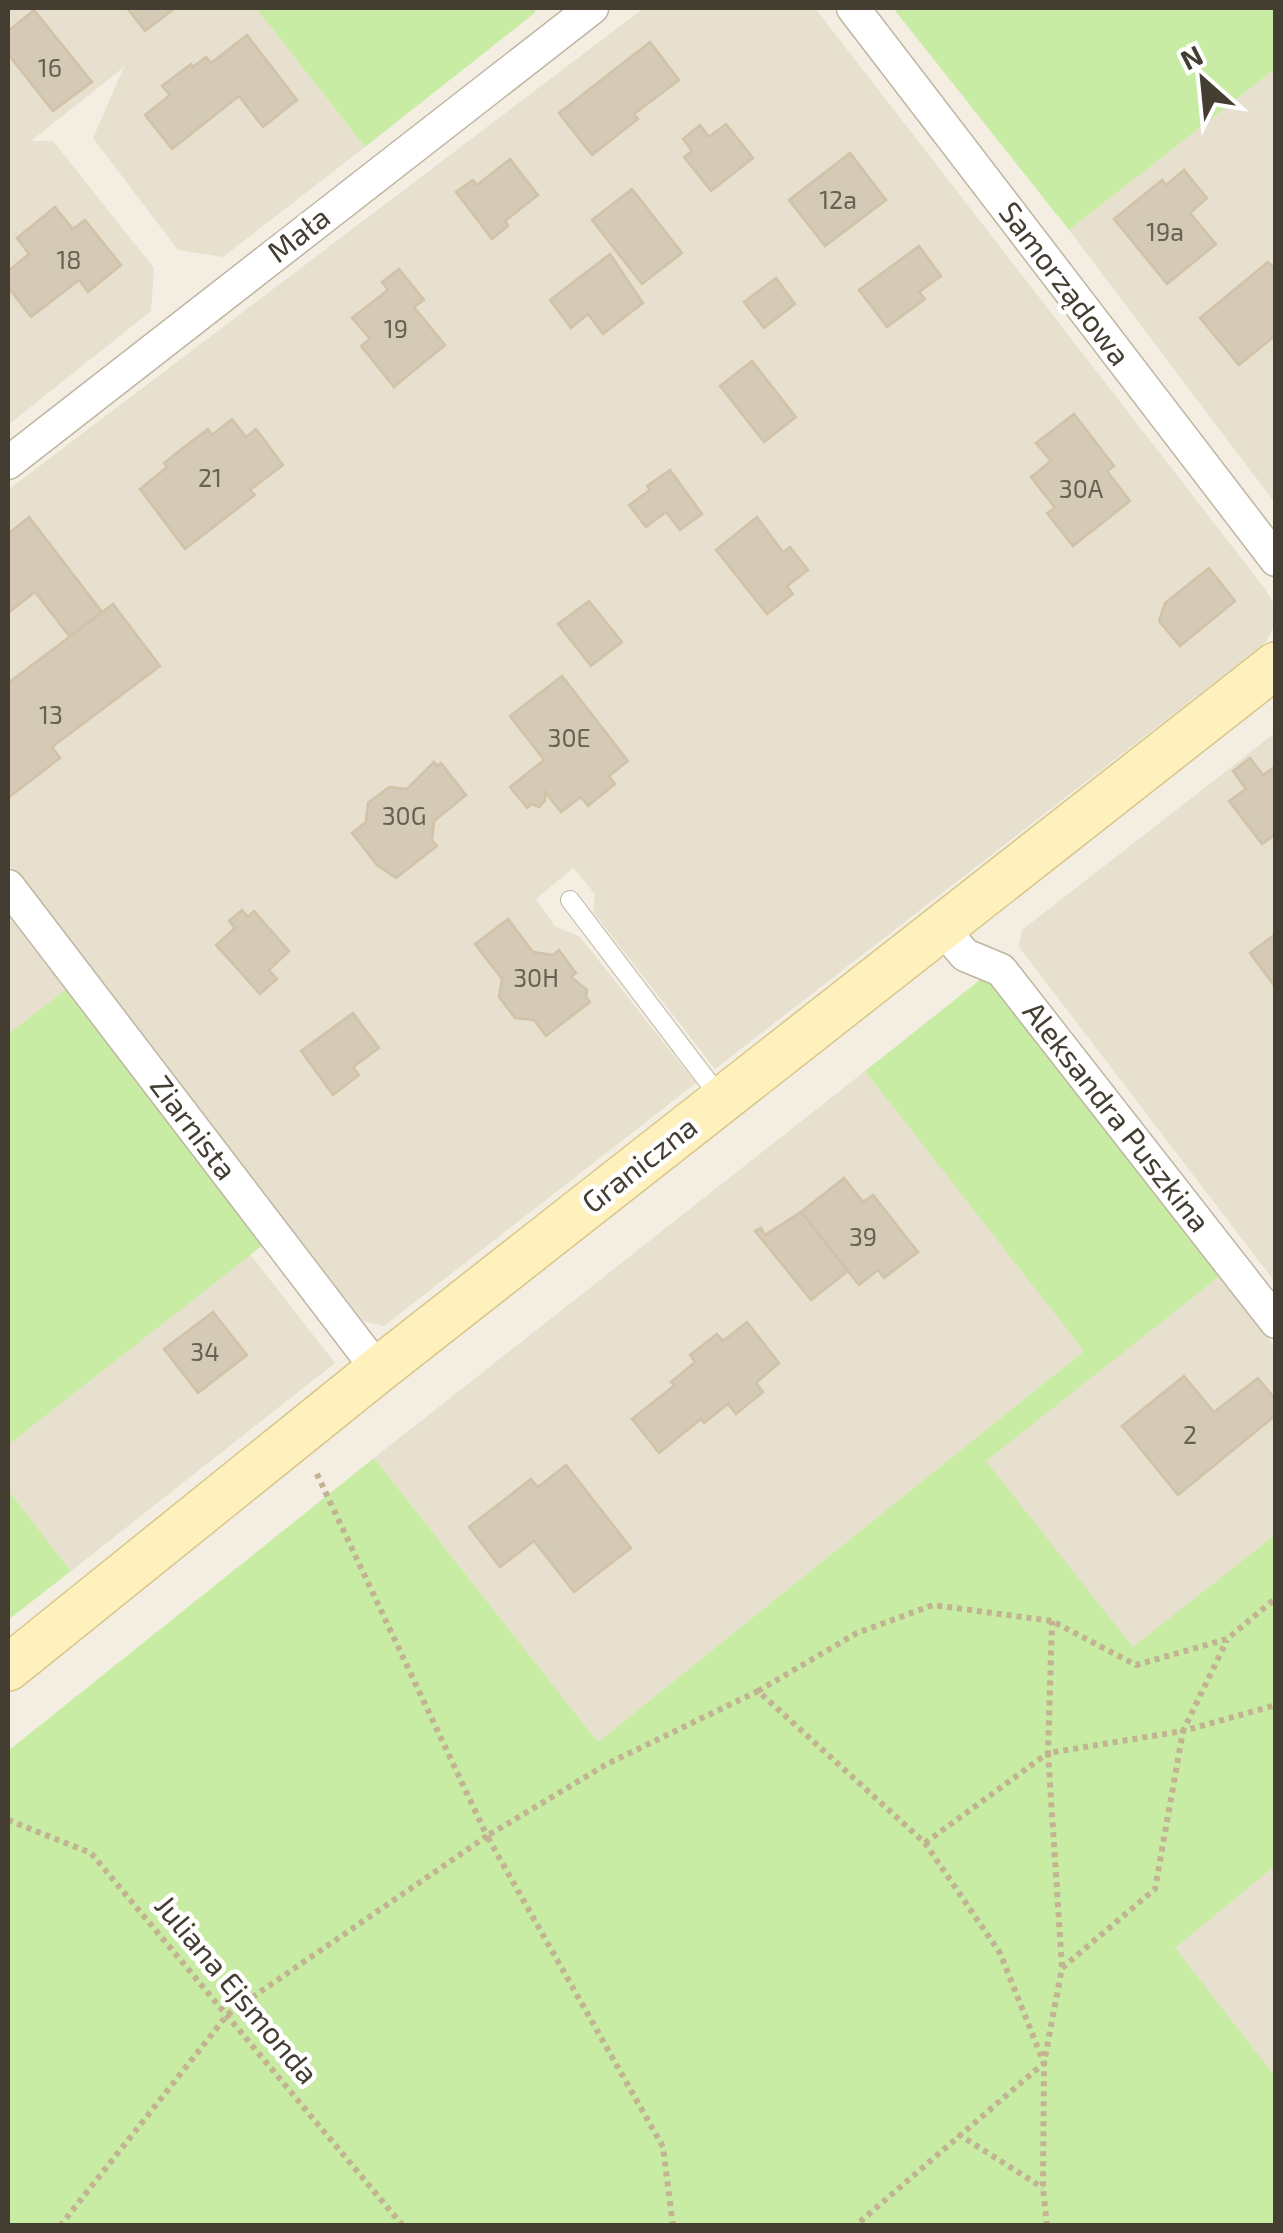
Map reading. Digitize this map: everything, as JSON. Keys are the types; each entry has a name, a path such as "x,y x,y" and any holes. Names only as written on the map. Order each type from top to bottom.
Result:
{"street":[{"name":"Mała","path":"8,464 592,8"},
{"name":"Samorządowa","path":"853,8 1276,560"},
{"name":"Graniczna","path":"8,1668 378,1370 1276,665"},
{"name":"Ziarnista","path":"8,886 378,1370"},
{"name":"Aleksandra Puszkina","path":"943,929 965,956 1002,970 1276,1322"}],"lane":[{"path":"570,900 722,1101"}],"path":[{"path":"314,1466 487,1836 663,2147 674,2226"},
{"path":"60,2226 228,2014 487,1836 607,1764 758,1691 857,1633 933,1606 1052,1621 1136,1666 1227,1639 1276,1598"},
{"path":"1047,2226 1043,2188 1044,2063 1062,1968 1048,1753 1052,1621"},
{"path":"1062,1968 1155,1889 1183,1732 1227,1639"},
{"path":"758,1691 926,1842 1000,1952 1044,2063"},
{"path":"926,1842 1048,1753 1183,1732 1276,1705"},
{"name":"Juliana Ejsmonda","path":"8,1820 91,1854 403,2226"},
{"path":"855,2226 1044,2063"},
{"path":"958,2134 1043,2188"}],"shaded area":[{"path":"8,8 256,8 365,147 223,257 178,250 93,138 124,67 31,141 53,141 154,268 151,311 8,425"},
{"path":"644,8 815,8 1266,590 1275,606 1275,625 1265,643 715,1069 593,912 595,894 573,868 536,899 555,926 580,937 696,1083 384,1326 363,1321 8,863 8,490"},
{"path":"1275,69 1275,503 1069,230"},
{"path":"1275,733 1275,1282 1019,947 1022,930"},
{"path":"8,901 73,984 8,1034"},
{"path":"865,1071 1085,1350 598,1742 374,1458"},
{"path":"250,1254 335,1363 71,1571 8,1490 8,1445"},
{"path":"1220,1276 1275,1347 1275,1535 1133,1648 985,1461"},
{"path":"1275,1866 1275,2076 1174,1948"}],"green space":[{"path":"256,8 532,8 536,12 365,147"},
{"path":"893,8 1275,8 1275,69 1069,230"},
{"path":"990,972 1220,1276 986,1461 1133,1647 1275,1535 1275,1866 1175,1948 1275,2076 1275,2225 8,2226 8,1751 374,1458 598,1742 1084,1351 865,1071"},
{"path":"73,984 272,1238 8,1445 8,1034"},
{"path":"8,1490 71,1571 8,1620"}],"building":[{"path":"127,8 175,8 145,31"},
{"path":"34,10 92,82 53,111 8,54 8,31"},
{"path":"247,35 297,100 263,127 239,96 172,149 145,115 170,95 162,86 191,64 193,67 206,57 211,63"},
{"path":"650,42 679,80 634,114 638,119 592,155 559,113"},
{"path":"726,124 753,158 711,191 684,157 692,151 683,139 700,125 709,137"},
{"path":"850,153 886,200 825,246 789,200"},
{"path":"510,159 538,195 505,221 508,226 492,239 456,192 473,180 477,185"},
{"path":"1184,170 1207,198 1190,213 1216,244 1167,284 1114,219 1162,180 1166,185"},
{"path":"632,189 682,253 642,284 592,220"},
{"path":"55,207 73,229 85,220 121,265 88,292 79,280 31,317 8,287 8,271 29,254 17,238"},
{"path":"919,246 941,276 919,292 925,299 887,327 859,290"},
{"path":"610,254 643,303 603,334 588,314 571,328 550,300"},
{"path":"1268,262 1276,271 1276,335 1239,365 1200,318"},
{"path":"399,269 424,300 414,307 445,345 394,387 361,346 370,339 352,318 388,290 382,282"},
{"path":"776,278 795,304 764,328 744,302"},
{"path":"752,361 796,417 764,442 720,386"},
{"path":"1074,414 1114,466 1107,471 1130,501 1073,546 1047,513 1055,508 1031,477 1051,461 1036,443"},
{"path":"232,419 246,437 256,429 283,465 250,490 255,495 185,549 140,489 183,448 208,429 212,435"},
{"path":"670,470 702,514 680,530 666,512 646,527 629,505"},
{"path":"29,517 102,612 70,637 35,592 8,613 8,534"},
{"path":"757,517 783,552 790,547 808,570 787,586 793,594 767,614 716,550"},
{"path":"1209,568 1235,601 1180,646 1159,621 1165,603"},
{"path":"589,601 622,642 591,666 558,624"},
{"path":"113,604 160,666 52,747 60,758 8,798 8,683"},
{"path":"562,676 628,761 609,776 615,784 588,806 581,797 561,812 545,792 545,801 539,807 531,804 527,808 510,787 544,760 510,716"},
{"path":"1250,758 1263,775 1276,766 1276,834 1262,844 1229,801 1246,789 1233,771"},
{"path":"434,762 437,766 441,763 466,795 434,821 432,841 437,846 396,878 377,865 352,833 366,822 368,803 389,787 407,789"},
{"path":"242,910 248,917 254,911 289,951 269,970 277,979 260,994 216,945 235,928 229,921"},
{"path":"508,919 533,952 553,955 559,950 576,973 571,977 587,990 590,1002 546,1036 534,1020 515,1018 499,997 502,979 475,944"},
{"path":"1274,935 1276,982 1273,984 1250,953"},
{"path":"353,1013 379,1048 353,1067 359,1075 333,1095 301,1051"},
{"path":"844,1178 863,1202 873,1195 918,1252 884,1278 878,1270 859,1285 801,1212"},
{"path":"801,1212 848,1271 811,1300 755,1231 761,1228 765,1235"},
{"path":"213,1312 247,1355 198,1393 164,1349"},
{"path":"747,1322 779,1363 756,1383 763,1392 736,1414 728,1404 704,1423 701,1419 659,1453 632,1419 675,1385 671,1382 695,1362 690,1355 717,1334 723,1341"},
{"path":"1184,1376 1214,1412 1258,1378 1276,1400 1276,1415 1178,1495 1122,1426"},
{"path":"566,1465 631,1548 574,1592 534,1541 500,1567 469,1527 531,1479 538,1487"}]}
